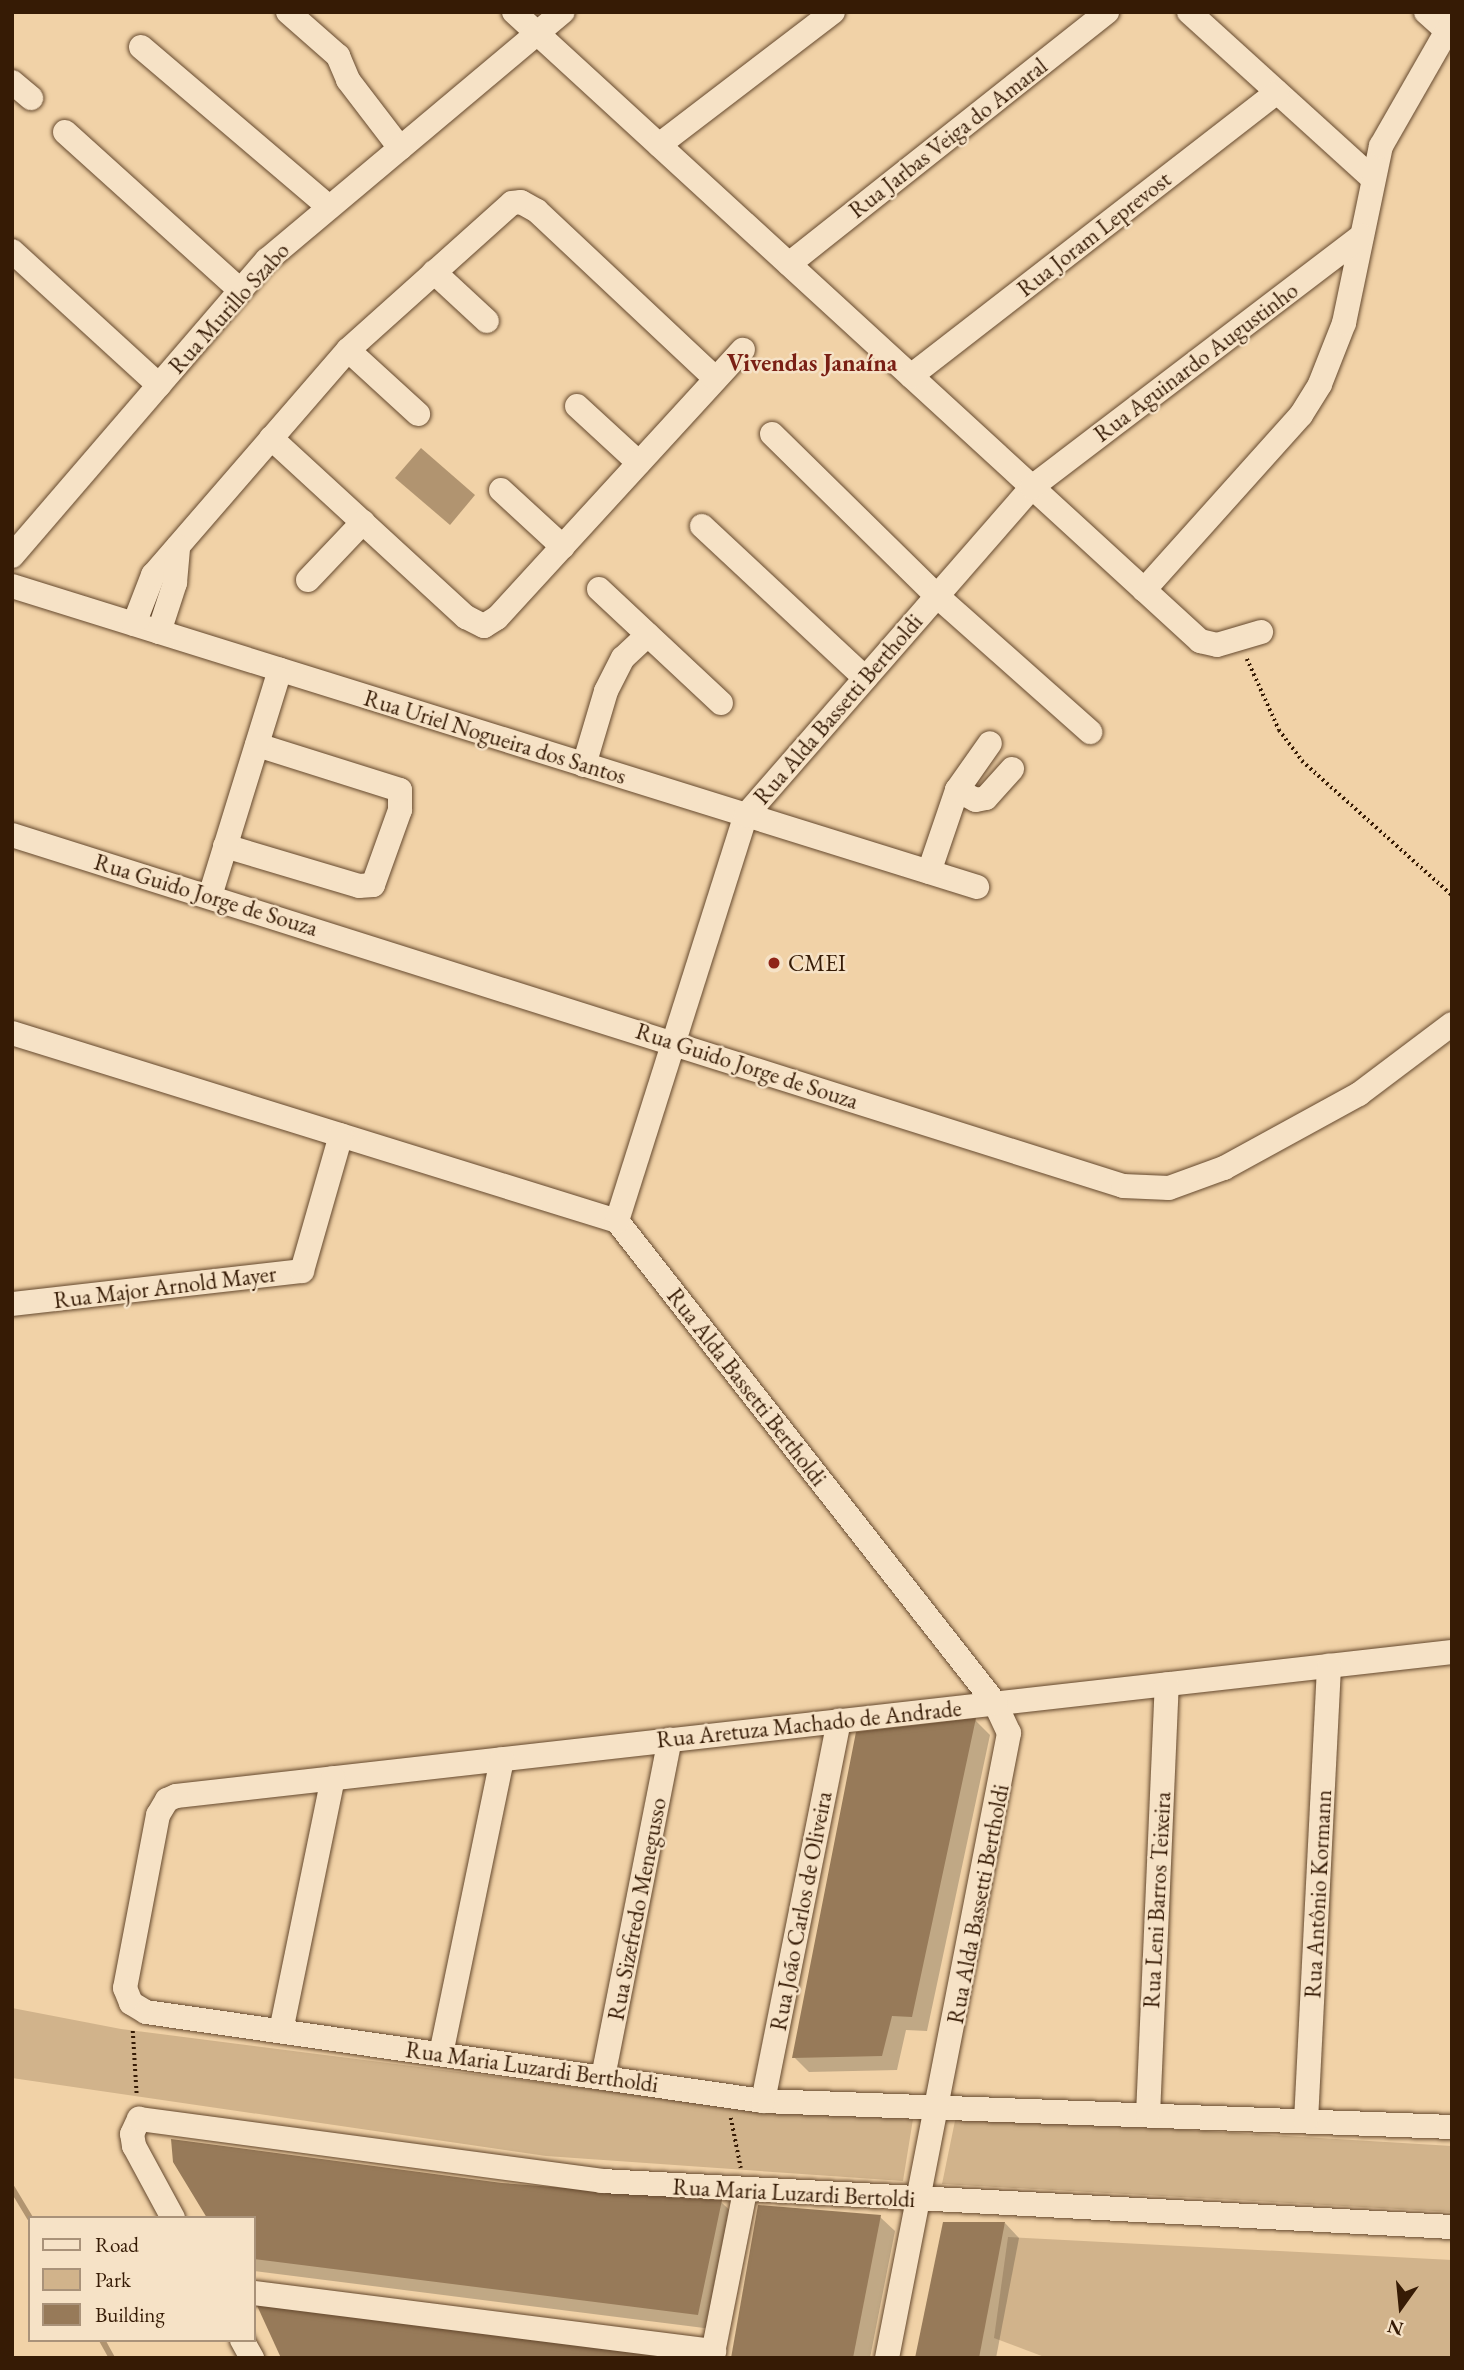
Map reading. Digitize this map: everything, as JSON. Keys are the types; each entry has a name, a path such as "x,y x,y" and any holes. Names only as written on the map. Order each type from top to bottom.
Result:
{"street":[{"path":"288,12 338,56 348,80 400,148"},
{"path":"514,12 1200,641 1217,645 1250,637"},
{"name":"Rua Murillo Szabo","path":"12,556 267,260 563,12"},
{"path":"659,145 833,12"},
{"name":"Rua Jarbas Veiga do Amaral","path":"789,264 1107,12"},
{"path":"1189,12 1371,177"},
{"path":"1144,590 1301,415 1321,384 1344,323 1371,177 1394,118 1449,26 1426,12"},
{"path":"141,47 329,207"},
{"path":"12,82 32,98"},
{"name":"Rua Joram Leprevost","path":"911,376 1277,92"},
{"path":"65,132 240,290"},
{"path":"134,624 149,582 348,349 505,208 521,202 530,204 716,379"},
{"name":"Rua Aguinardo Augustinho","path":"1032,487 1361,236"},
{"path":"12,251 159,385"},
{"path":"434,272 487,321"},
{"path":"348,349 418,414"},
{"path":"271,438 466,617 484,626 497,618 743,350"},
{"path":"578,406 639,463"},
{"path":"772,434 937,596 1090,732"},
{"name":"Rua Alda Bassetti Bertholdi","path":"887,2358 1009,1746 1006,1726 995,1703 617,1221 746,815 1032,487"},
{"path":"500,490 563,547"},
{"path":"308,580 363,522"},
{"path":"702,526 865,678"},
{"path":"159,632 176,583 178,546"},
{"name":"Rua Uriel Nogueira dos Santos","path":"12,586 977,887"},
{"path":"599,589 721,703"},
{"path":"584,765 606,691 623,658 648,635"},
{"path":"210,896 280,670"},
{"path":"929,872 957,790 990,743"},
{"path":"225,846 359,886 373,885 400,810 400,790 257,745"},
{"path":"957,790 976,800 986,798 1012,769"},
{"name":"Rua Guido Jorge de Souza","path":"12,835 674,1041 1092,1177 1149,1189 1192,1181 1295,1132 1400,1066 1452,1024"},
{"path":"12,1033 617,1221"},
{"name":"Rua Major Arnold Mayer","path":"12,1304 302,1271 341,1135"},
{"name":"Rua Aretuza Machado de Andrade","path":"131,2003 125,1988 159,1815 167,1800 333,1778 1452,1652"},
{"name":"Rua Antônio Kormann","path":"1306,2121 1329,1666"},
{"name":"Rua Leni Barros Teixeira","path":"1148,2115 1167,1684"},
{"name":"Rua João Carlos de Oliveira","path":"763,2101 839,1721"},
{"name":"Rua Sizefredo Menegusso","path":"603,2077 670,1740"},
{"path":"441,2054 502,1759"},
{"path":"281,2031 333,1778"},
{"name":"Rua Maria Luzardi Bertholdi","path":"131,2003 146,2012 763,2101 937,2107"},
{"path":"937,2107 1452,2127"},
{"path":"139,2119 132,2134 134,2146 172,2216"},
{"name":"Rua Maria Luzardi Bertoldi","path":"139,2119 545,2176 746,2191 1452,2227"},
{"path":"256,2293 713,2355 746,2191"},
{"path":"243,2342 252,2358"}],"path":[{"path":"1250,637 1279,730 1302,761 1452,895"},
{"path":"131,2003 139,2119"},
{"path":"726,2095 746,2191"}],"green space":[{"path":"12,2008 121,2029 766,2111 913,2119 903,2181 546,2156 12,2078"},
{"path":"956,2116 1452,2146 1452,2212 942,2184"},
{"path":"1008,2237 1452,2260 1452,2358 1047,2358 994,2338"}],"shaded area":[{"path":"421,448 475,495 450,525 395,478"}],"building":[{"path":"976,1718 912,2017 892,2016 882,2056 792,2058 856,1732"},
{"path":"171,2139 502,2183 722,2200 698,2315 256,2259 256,2216 206,2216 173,2162"},
{"path":"758,2205 881,2215 853,2358 731,2358"},
{"path":"943,2222 1005,2222 979,2358 915,2358"},
{"path":"256,2299 688,2358 281,2358"}],"waterway":[{"path":"12,2188 29,2216"},
{"path":"103,2342 112,2358"}],"place":[{"name":"CMEI","path":"774,963"}],"district":[{"name":"Vivendas Janaína","path":"812,363"}]}
